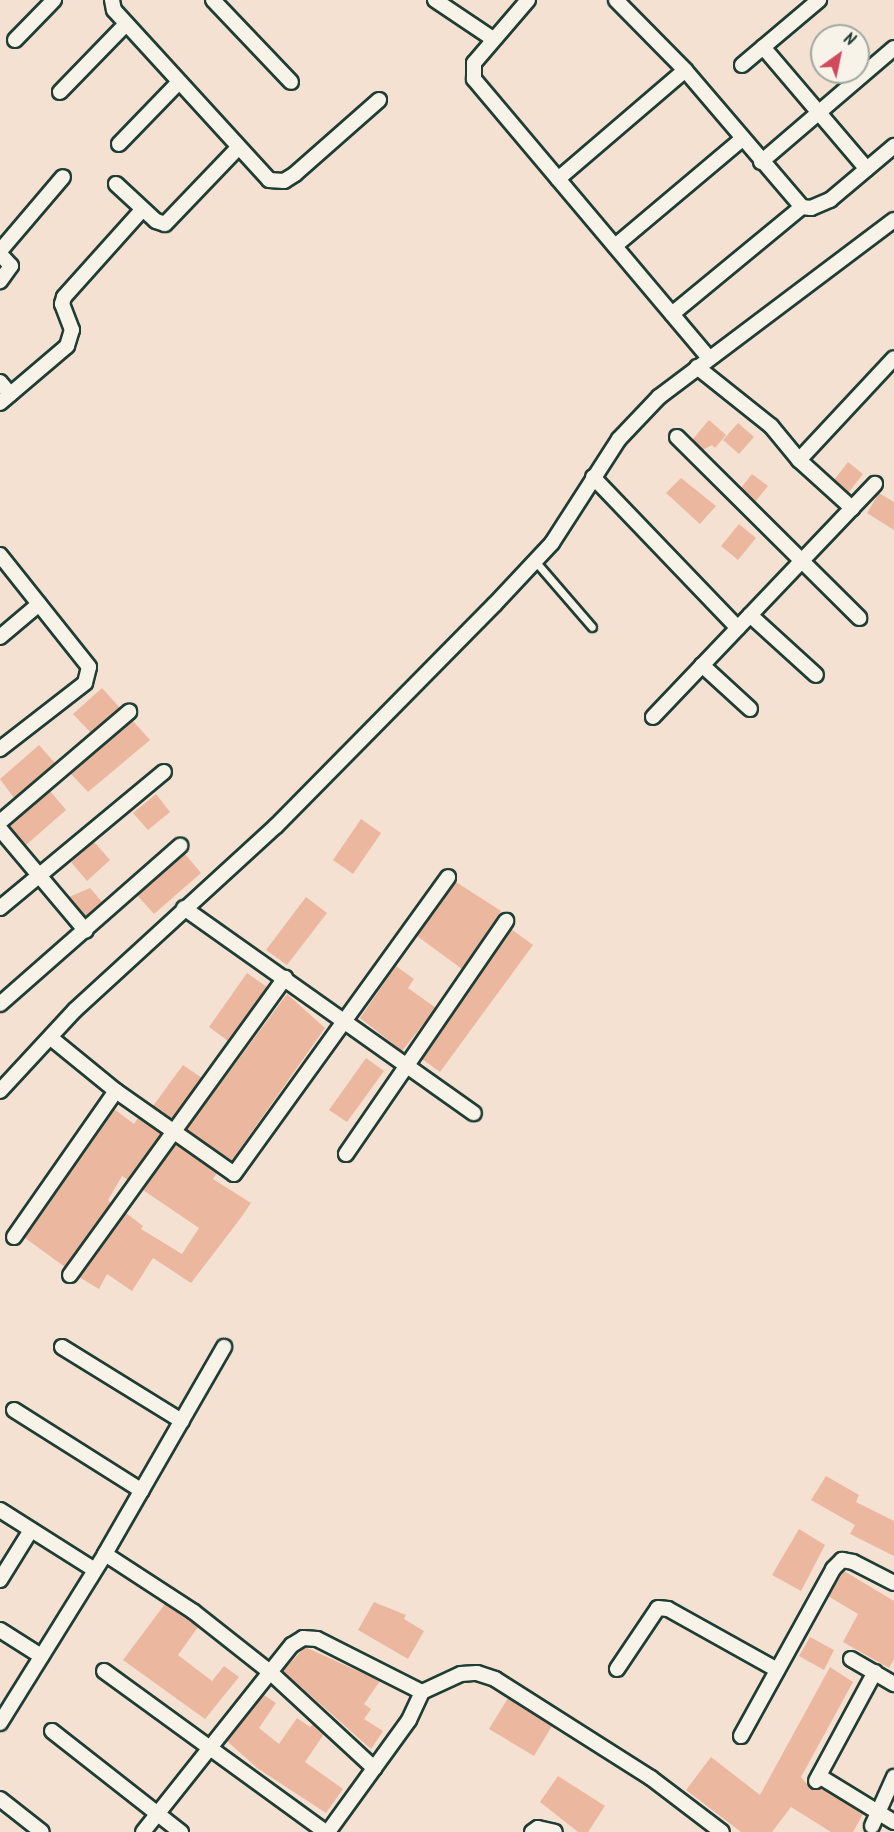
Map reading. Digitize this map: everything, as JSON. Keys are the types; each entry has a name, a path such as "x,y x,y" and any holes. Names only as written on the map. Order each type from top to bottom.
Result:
{"street":[{"path":"15,40 54,0"},
{"path":"112,0 114,10 126,24 269,180 284,181 379,100"},
{"path":"213,0 291,82"},
{"path":"435,0 493,39"},
{"path":"528,0 474,63 474,79 709,358"},
{"path":"616,0 685,70 742,140 802,207 811,208 830,200 894,146"},
{"path":"742,65 819,0"},
{"path":"60,92 126,24"},
{"path":"763,47 867,169"},
{"path":"761,162 894,48"},
{"path":"558,179 685,70"},
{"path":"119,144 179,82"},
{"path":"615,246 742,140"},
{"path":"116,184 143,209 165,224 175,218 238,148"},
{"path":"0,281 11,266 0,252 63,177"},
{"path":"672,314 802,207"},
{"path":"0,382 5,398 67,346 72,330 62,304 64,297 143,209"},
{"path":"0,1091 75,1010 276,826 535,561 552,543 593,477 627,431 659,397 894,220"},
{"path":"799,460 894,358"},
{"path":"697,367 771,426 799,460 852,508"},
{"path":"677,437 800,563 859,618"},
{"path":"593,477 738,628"},
{"path":"653,717 875,484"},
{"path":"0,555 89,668 89,675 84,683 0,749"},
{"path":"0,637 39,604"},
{"path":"750,615 816,675"},
{"path":"702,665 750,709"},
{"path":"0,822 129,712"},
{"path":"0,908 164,772"},
{"path":"0,829 86,931"},
{"path":"0,1004 86,931 180,846"},
{"path":"51,1038 116,1091 234,1174 347,1022 448,877"},
{"path":"184,908 474,1113"},
{"path":"346,1154 506,921"},
{"path":"70,1275 175,1134 285,978"},
{"path":"14,1237 116,1091"},
{"path":"62,1347 182,1421"},
{"path":"0,1723 96,1570 224,1347"},
{"path":"14,1410 142,1491"},
{"path":"0,1510 96,1570"},
{"path":"0,1580 31,1530"},
{"path":"105,1554 194,1612 270,1672 374,1768"},
{"path":"741,1736 833,1569 842,1560 853,1562 894,1583"},
{"path":"617,1669 658,1608 668,1609 777,1671"},
{"path":"0,1630 41,1656"},
{"path":"143,1832 292,1645 303,1638 317,1639 404,1687 422,1692 461,1674 477,1673 495,1679 651,1778 722,1832"},
{"path":"851,1659 894,1684"},
{"path":"104,1671 327,1832 409,1720 422,1692"},
{"path":"875,1672 817,1779 879,1810 894,1821"},
{"path":"52,1731 181,1832"},
{"path":"872,1826 894,1777"},
{"path":"0,1799 42,1832"},
{"path":"532,1832 546,1828 555,1832"}],"lane":[{"path":"535,561 592,627"}],"building":[{"path":"709,420 726,435 715,448 712,445 703,450 692,440"},
{"path":"738,423 754,437 739,454 723,440"},
{"path":"848,462 863,474 848,493 834,480"},
{"path":"752,474 768,486 755,502 741,488"},
{"path":"681,478 716,506 700,524 666,493"},
{"path":"879,493 894,502 894,530 867,513"},
{"path":"739,524 756,538 738,560 721,546"},
{"path":"102,688 120,708 91,733 73,714"},
{"path":"133,721 150,740 88,792 71,774"},
{"path":"39,745 55,763 14,798 0,779"},
{"path":"50,791 66,810 26,845 9,826"},
{"path":"156,794 170,812 148,830 133,813"},
{"path":"361,819 381,833 353,874 333,860"},
{"path":"94,842 110,860 87,881 71,862"},
{"path":"185,854 201,873 154,914 137,895"},
{"path":"456,882 501,911 462,969 417,936"},
{"path":"90,888 102,902 86,917 69,897"},
{"path":"306,897 327,913 287,965 266,950"},
{"path":"511,929 533,945 440,1072 422,1059"},
{"path":"396,966 414,979 408,988 436,1008 402,1051 360,1018"},
{"path":"247,973 267,987 228,1041 209,1027"},
{"path":"287,994 325,1028 232,1160 186,1130"},
{"path":"366,1058 384,1071 347,1122 329,1110"},
{"path":"183,1065 202,1078 172,1119 153,1106"},
{"path":"114,1109 134,1124 138,1118 161,1134 128,1180 122,1176 108,1200 111,1203 65,1267 25,1238"},
{"path":"176,1144 217,1173 213,1179 251,1203 240,1219 191,1283 153,1258 132,1291 107,1274 99,1289 79,1277 126,1213 143,1226 141,1229 182,1254 199,1228 143,1190"},
{"path":"826,1476 859,1495 856,1502 894,1521 894,1556 850,1534 855,1525 811,1500"},
{"path":"799,1529 825,1545 801,1591 772,1575"},
{"path":"844,1571 894,1601 894,1659 889,1668 843,1642 858,1614 828,1596"},
{"path":"374,1602 406,1615 404,1619 424,1631 408,1659 358,1630"},
{"path":"165,1604 198,1627 178,1655 212,1681 224,1666 239,1677 205,1719 123,1660"},
{"path":"810,1637 834,1650 824,1670 799,1656"},
{"path":"305,1647 380,1681 364,1704 371,1709 364,1719 383,1731 371,1749 283,1671"},
{"path":"830,1667 853,1682 801,1777 811,1789 823,1789 863,1814 853,1832 831,1832 791,1807 772,1832 741,1832 686,1790 711,1757 760,1795"},
{"path":"264,1695 276,1703 259,1728 279,1744 297,1718 310,1727 313,1724 324,1734 305,1762 343,1789 326,1813 257,1768 227,1741"},
{"path":"508,1698 552,1726 534,1756 489,1729"},
{"path":"558,1776 605,1806 588,1832 578,1832 540,1802"}]}
